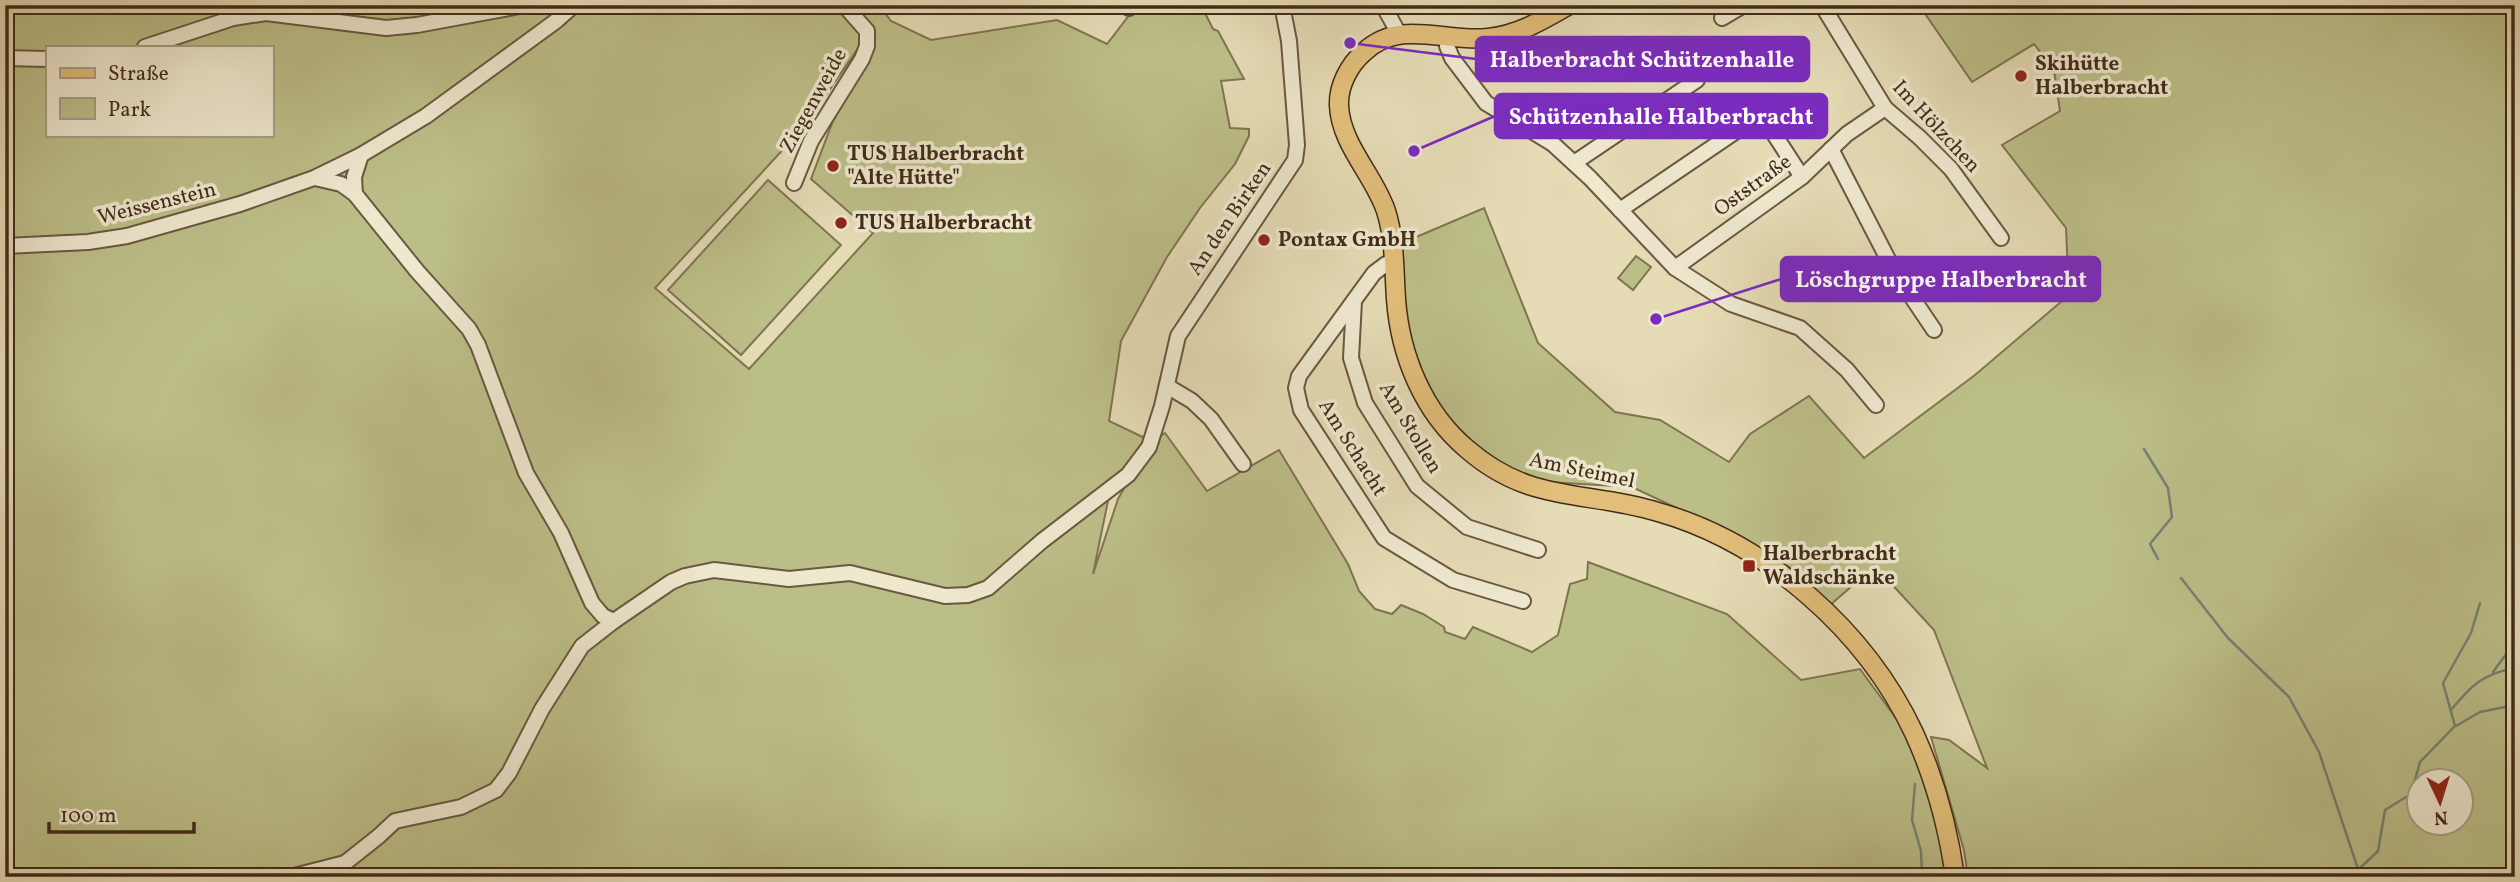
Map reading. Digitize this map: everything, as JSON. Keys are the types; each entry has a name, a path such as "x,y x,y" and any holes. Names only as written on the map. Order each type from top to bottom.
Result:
{"main road":[{"path":"1399,33 1483,38 1505,36 1533,25 1569,5"},
{"name":"Am Steimel","path":"1399,33 1380,40 1356,60 1343,83 1339,97 1342,123 1347,137 1386,212 1395,262 1398,316 1406,352 1424,397 1441,424 1483,462 1520,483 1559,494 1640,507 1679,518 1759,559 1810,599 1865,655 1896,700 1913,732 1942,807 1955,877"}],"street":[{"path":"148,46 233,18 266,13 386,28 417,25 525,5"},
{"name":"Weissenstein","path":"5,246 88,242 127,236 240,204 314,178 361,155 426,116 574,5"},
{"name":"Ziegenweide","path":"794,183 811,141 867,47 867,31 844,5"},
{"name":"An den Birken","path":"614,621 671,583 685,576 714,570 781,578 850,573 934,594 956,596 978,593 988,588 1042,541 1128,475 1149,447 1178,337 1295,160 1297,145 1290,51 1282,5"},
{"path":"1383,5 1399,33"},
{"path":"1722,18 1744,5"},
{"name":"Im Hölzchen","path":"1822,5 1885,108 1951,169 2001,238"},
{"path":"1449,36 1447,46 1452,58 1486,103 1553,144 1675,268 1731,304 1800,328 1847,370 1876,405"},
{"path":"5,58 46,60"},
{"path":"1574,163 1697,80"},
{"name":"Oststraße","path":"1675,268 1802,177 1847,134 1885,108"},
{"path":"1620,210 1754,119 1765,120 1802,177"},
{"path":"1831,149 1893,269 1934,330"},
{"path":"355,194 354,177 361,155"},
{"path":"290,877 345,863 395,821 461,807 496,790 579,651 614,621 603,616 592,603 561,533 526,473 478,345 469,329 416,271 355,194 341,184 314,178"},
{"name":"Am Schacht","path":"1395,262 1379,268 1298,376 1296,388 1301,410 1384,538 1453,580 1523,601"},
{"name":"Am Stollen","path":"1354,301 1351,358 1365,403 1417,486 1467,527 1538,550"},
{"path":"1167,386 1192,401 1211,419 1243,464"}],"green space":[{"path":"5,5 879,5 891,21 931,40 1057,20 1107,44 1137,5 1201,5 1244,79 1221,81 1230,128 1249,129 1249,136 1235,164 1200,208 1167,257 1121,341 1109,421 1151,441 1165,433 1207,491 1279,450 1348,564 1359,591 1375,609 1392,614 1401,605 1423,614 1444,627 1445,632 1465,639 1473,627 1532,652 1558,635 1570,584 1587,579 1588,562 1727,614 1801,680 1860,669 1906,732 1942,836 1946,877 342,877 342,860 275,877 5,877","holes":["875,36 872,53 833,121 811,179 873,233 749,369 655,288 803,128 857,50","1139,462 1118,499 1093,574 1109,496"]},
{"path":"1919,5 2515,5 2515,877 1968,877 1964,850 1931,737 1949,740 1987,768 1934,630 1875,566 1829,606 1711,524 1632,487 1548,482 1506,467 1465,436 1436,407 1410,340 1404,315 1400,244 1484,208 1538,343 1615,412 1660,420 1729,462 1750,434 1809,396 1864,458 1975,375 2069,295 2066,228 2002,145 2060,111 2054,70 2034,44 1972,82"},
{"path":"768,180 841,245 741,355 668,290"},
{"path":"1636,256 1651,267 1633,290 1618,278"}],"waterway":[{"path":"2144,449 2168,488 2172,517 2150,544 2158,559"},
{"path":"2181,578 2228,638 2289,697 2319,752 2358,869 2358,877"},
{"path":"2359,869 2378,851 2385,810 2411,794 2420,762 2455,726 2443,683 2471,633 2480,603"},
{"path":"2493,672 2515,642"},
{"path":"2451,710 2478,682 2515,668"},
{"path":"2456,726 2480,712 2515,705"},
{"path":"1915,784 1912,820 1921,851 1922,877"}],"place":[{"name":"Halberbracht Schützenhalle","path":"1350,43"},
{"name":"Skihütte Halberbracht","path":"2021,76"},
{"name":"Schützenhalle Halberbracht","path":"1414,151"},
{"name":"TUS Halberbracht \"Alte Hütte\"","path":"833,166"},
{"name":"TUS Halberbracht","path":"841,223"},
{"name":"Pontax GmbH","path":"1264,240"},
{"name":"Löschgruppe Halberbracht","path":"1656,319"},
{"name":"Halberbracht Waldschänke","path":"1749,566"}]}
